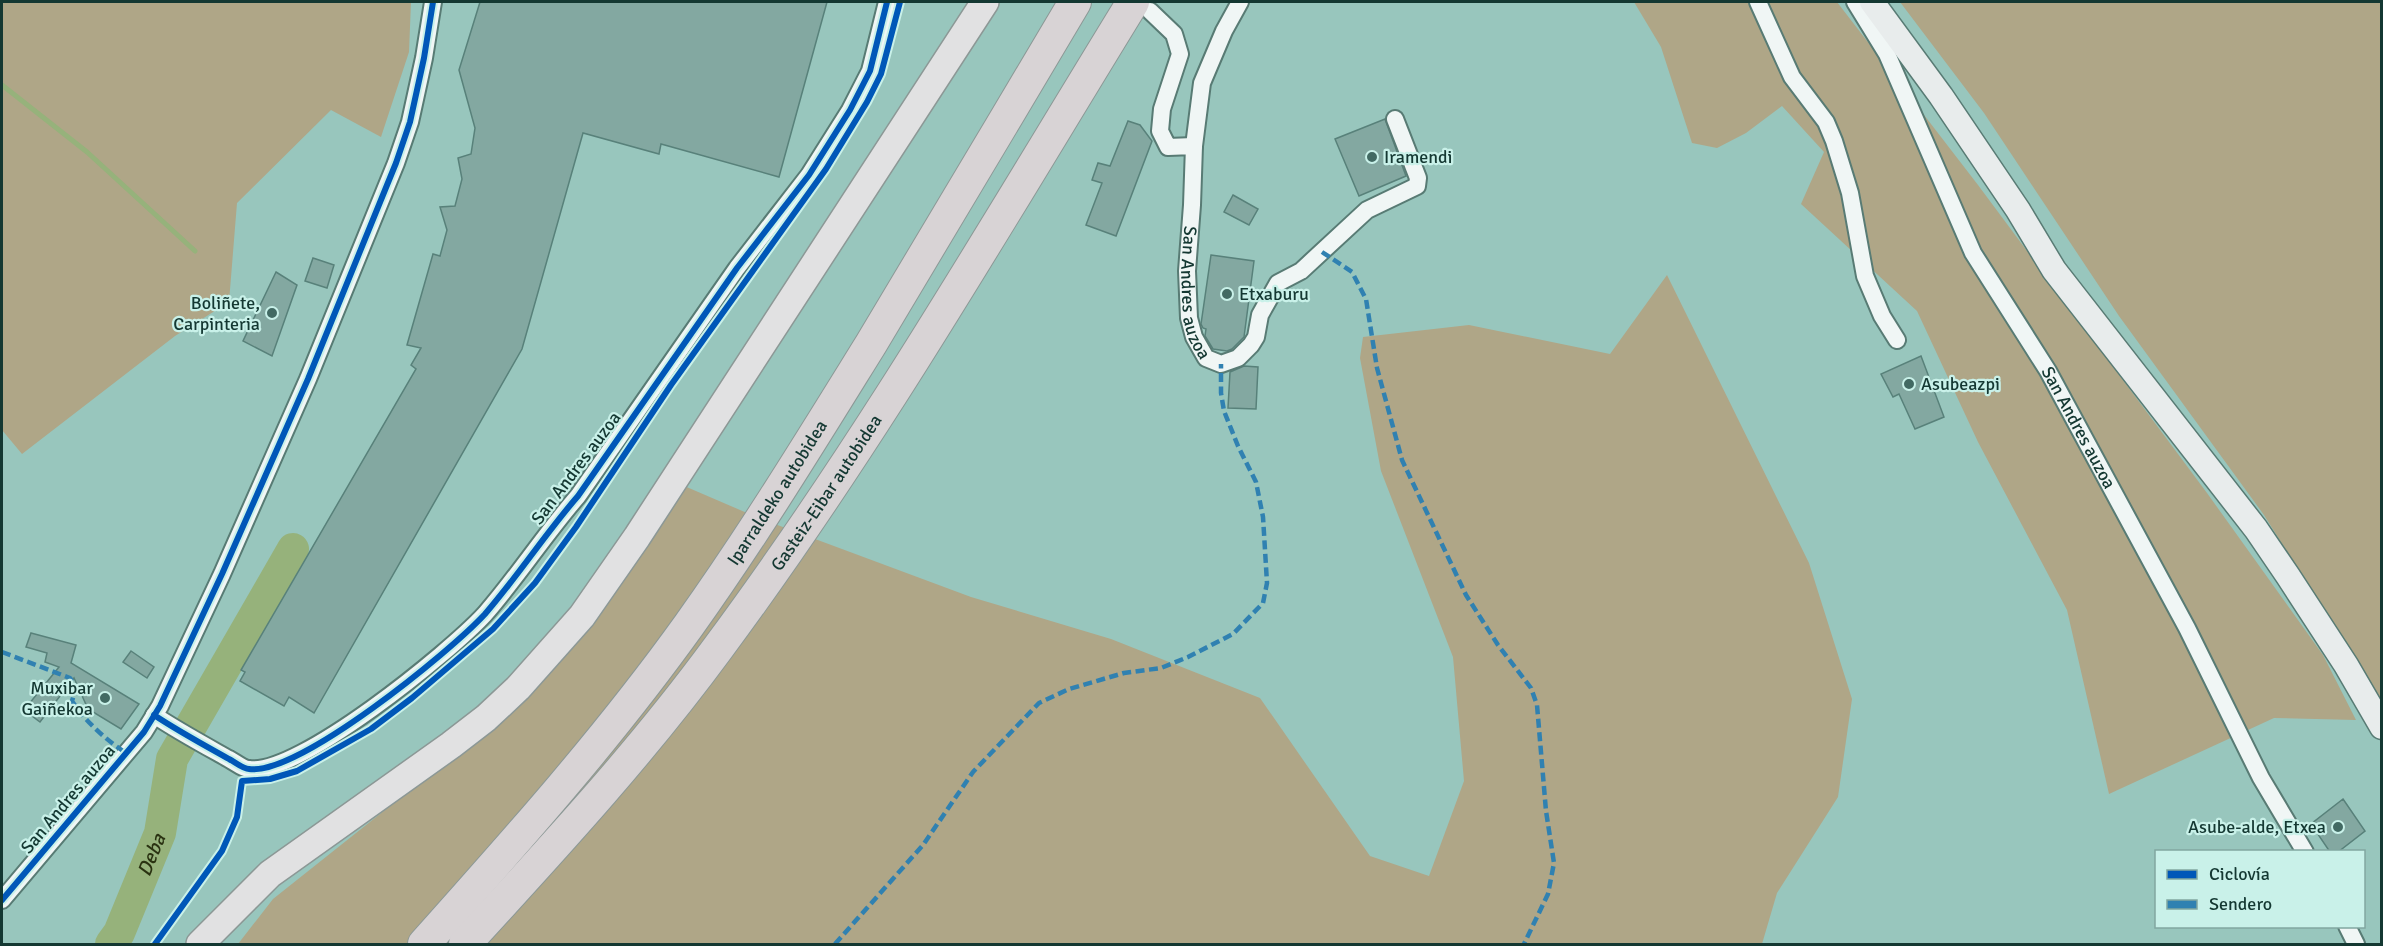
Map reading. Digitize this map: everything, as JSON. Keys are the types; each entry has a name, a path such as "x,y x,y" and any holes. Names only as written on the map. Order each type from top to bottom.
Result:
{"highway":[{"name":"Iparraldeko autobidea","path":"424,945 598,743 688,627 775,500 1075,2"},
{"name":"Gasteiz-Eibar autobidea","path":"465,945 630,760 717,650 814,515 1142,6"}],"main road":[{"path":"200,945 270,874 442,752 486,718 524,681 582,616 637,537 985,2"}],"street":[{"name":"San Andres auzoa","path":"2,900 144,732 222,574 304,389 396,163 410,122 433,2"},
{"name":"San Andres auzoa","path":"154,715 248,770 272,767 305,752 352,723 442,653 475,623 519,573 548,530 578,496 737,268 809,175 850,110 870,71 887,2"},
{"path":"1142,6 1174,34 1180,54 1162,109 1160,131 1168,147 1194,146 1202,83 1224,31 1240,2"},
{"path":"1758,2 1792,77 1826,122 1834,141 1850,193 1865,276 1873,299 1897,340"},
{"name":"San Andres auzoa","path":"1855,2 1887,54 1973,253 2048,371 2187,628 2260,778 2304,850"},
{"path":"1872,2 1941,96 2018,210 2054,270 2256,529 2346,665 2382,727"},
{"name":"San Andres auzoa","path":"1194,146 1187,271 1189,318 1194,337 1206,358 1221,364 1228,363 1244,352 1256,337 1260,315 1278,283 1300,271 1367,210 1417,186 1418,178 1395,119"},
{"path":"2348,928 2356,945"}],"shaded area":[{"path":"2,2 411,2 409,52 381,137 331,110 237,203 229,302 175,336 22,454 2,430"},
{"path":"1634,2 1837,2 1978,185 2207,493 2323,655 2356,720 2274,718 2109,794 2067,610 1978,442 1917,311 1801,204 1824,152 1782,106 1746,133 1717,148 1692,143 1661,47"},
{"path":"1900,2 2381,2 2381,703 2264,515 2119,316 1984,113"},
{"path":"1667,275 1809,563 1852,699 1838,797 1777,893 1762,944 238,944 273,899 463,748 549,674 613,589 661,476 761,519 971,597 1111,639 1260,698 1370,856 1429,876 1464,781 1453,657 1381,471 1360,358 1363,337 1469,325 1610,354"}],"building":[{"path":"480,2 827,2 779,177 661,144 659,154 583,133 522,349 314,713 289,697 284,706 240,681 245,672 241,670 416,369 411,365 421,348 407,345 433,254 440,256 447,230 440,207 455,206 462,179 458,158 471,154 475,128 459,70"},
{"name":"Iramendi","path":"1385,119 1406,176 1359,196 1335,139"},
{"path":"1128,121 1140,125 1152,141 1116,236 1086,225 1102,183 1092,180 1098,163 1110,166"},
{"path":"1233,195 1258,209 1249,225 1224,212"},
{"name":"Etxaburu","path":"1211,255 1254,261 1244,337 1227,351 1213,349 1205,336 1206,329 1201,324"},
{"path":"313,258 334,265 327,288 305,281"},
{"name":"Boliñete, Carpinteria","path":"276,272 297,285 272,356 243,341"},
{"name":"Asubeazpi","path":"1921,356 1944,417 1915,429 1899,394 1893,397 1881,374"},
{"path":"1244,366 1258,367 1256,409 1228,408 1230,372"},
{"path":"31,633 76,645 71,663 139,704 121,729 88,709 74,678 40,722 24,710 59,667 45,662 47,653 26,647"},
{"path":"131,651 154,667 147,678 123,662"},
{"name":"Asube-alde, Etxea","path":"2343,799 2365,831 2341,850 2329,850 2311,824"}],"waterway":[{"path":"2,85 87,152 195,251"},
{"name":"Deba","path":"111,944 119,933 160,833 172,759 293,549"}],"marked path":[{"path":"1322,252 1352,272 1366,299 1377,368 1402,460 1466,595 1498,645 1531,688 1537,705 1546,811 1554,863 1548,894 1524,944"},
{"path":"835,944 923,845 973,772 1039,703 1069,689 1124,673 1161,668 1188,657 1233,634 1263,603 1267,583 1263,517 1256,482 1224,411 1221,393 1221,364"},
{"path":"2,652 70,678 76,688 72,701 77,708 96,730 126,753"}],"cycle path":[{"path":"2,900 144,732 160,706 222,574 308,379 396,163 410,122 433,2"},
{"path":"154,715 244,768 272,766 302,753 336,733 408,682 467,632 497,600 578,496 737,268 809,175 850,110 870,71 887,2"},
{"path":"155,944 222,851 237,817 242,781 270,779 297,771 371,729 412,698 493,629 535,583 576,527 671,385 826,169 867,102 881,74 900,2"}],"place":[{"name":"Iramendi","path":"1372,157"},
{"name":"Etxaburu","path":"1227,294"},
{"name":"Boliñete, Carpinteria","path":"272,313"},
{"name":"Asubeazpi","path":"1909,384"},
{"name":"Muxibar Gaiñekoa","path":"105,698"},
{"name":"Asube-alde, Etxea","path":"2338,827"}]}
